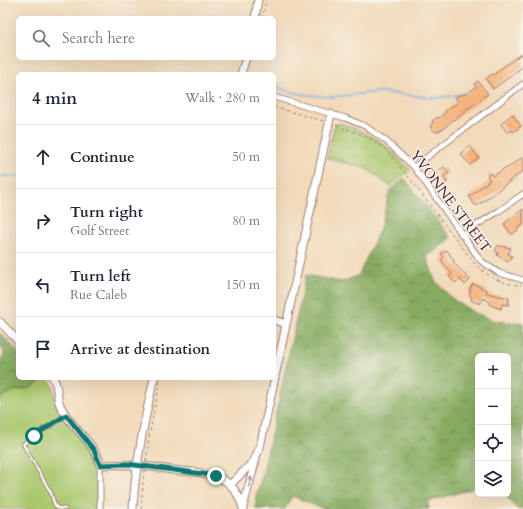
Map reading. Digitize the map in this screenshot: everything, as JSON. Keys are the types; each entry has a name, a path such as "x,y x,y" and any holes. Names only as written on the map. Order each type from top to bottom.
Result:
{"street":[{"path":"255,16 258,0"},
{"path":"242,72 245,60"},
{"path":"414,168 523,84"},
{"name":"YVONNE STREET","path":"276,98 365,126 386,141 414,168 481,261 499,273 523,280"},
{"path":"276,371 331,114"},
{"path":"461,235 523,194"},
{"path":"276,321 286,324"},
{"path":"0,322 16,339"},
{"path":"54,380 57,386 60,405 66,415 94,450 100,465 100,509"},
{"path":"133,509 137,465 154,380"},
{"path":"243,508 261,441 274,380"},
{"path":"230,485 256,457"},
{"path":"100,465 137,465 210,475 222,479 230,485 238,496 243,508"}],"lane":[{"path":"65,509 57,508 51,493 23,444 66,415"}],"path":[{"path":"262,16 266,0"},
{"path":"276,108 329,122 371,139 385,150 400,166 482,272 504,283 523,285"},
{"path":"146,461 150,430 161,380"},
{"path":"141,509 144,471"}],"green space":[{"path":"339,123 360,131 378,141 410,170 390,186 367,169 327,158 334,127"},
{"path":"404,178 451,238 427,257 435,281 454,300 473,312 494,321 523,323 523,509 517,509 507,497 511,497 511,353 475,353 475,488 427,502 429,509 324,509 292,496 285,509 256,509 256,495 262,477 306,275 342,282 359,275 380,229 390,190"},
{"path":"0,333 16,349 16,380 42,380 31,388 13,391 0,398 0,361 4,355 4,352 0,345"},
{"path":"42,380 49,380 52,384 57,407 93,457 97,469 96,509 0,509 0,398 13,391 31,388"}],"building":[{"path":"521,54 523,56 523,66 493,89 486,79"},
{"path":"478,81 488,94 469,107 442,130 435,132 430,126 433,123 432,121 438,117 439,118 446,112 445,111 458,102 455,98 459,95 466,94 476,87 474,84"},
{"path":"512,114 521,126 513,132 511,130 508,133 501,124"},
{"path":"470,146 479,158 470,165 461,154"},
{"path":"523,157 523,171 476,206 469,197 490,180 487,176 490,173 493,176"},
{"path":"444,167 449,173 443,177 447,182 442,186 435,176 438,171"},
{"path":"523,209 523,225 511,234 504,224"},
{"path":"498,245 511,248 508,254 512,256 508,262 497,255 498,253 495,251"},
{"path":"447,250 454,261 453,262 470,280 465,285 460,279 455,283 449,276 452,274 441,260 444,257 441,254"},
{"path":"473,284 487,290 486,293 509,298 508,305 502,304 501,309 490,305 490,302 483,298 480,304 471,300 472,297 469,295 471,292 469,291"}],"waterway":[{"path":"276,87 291,92 331,97 380,92 435,98 466,94"},
{"path":"0,176 16,176"}],"route":[{"path":"34,436 66,415 94,450 100,465 127,464 216,476"}]}
